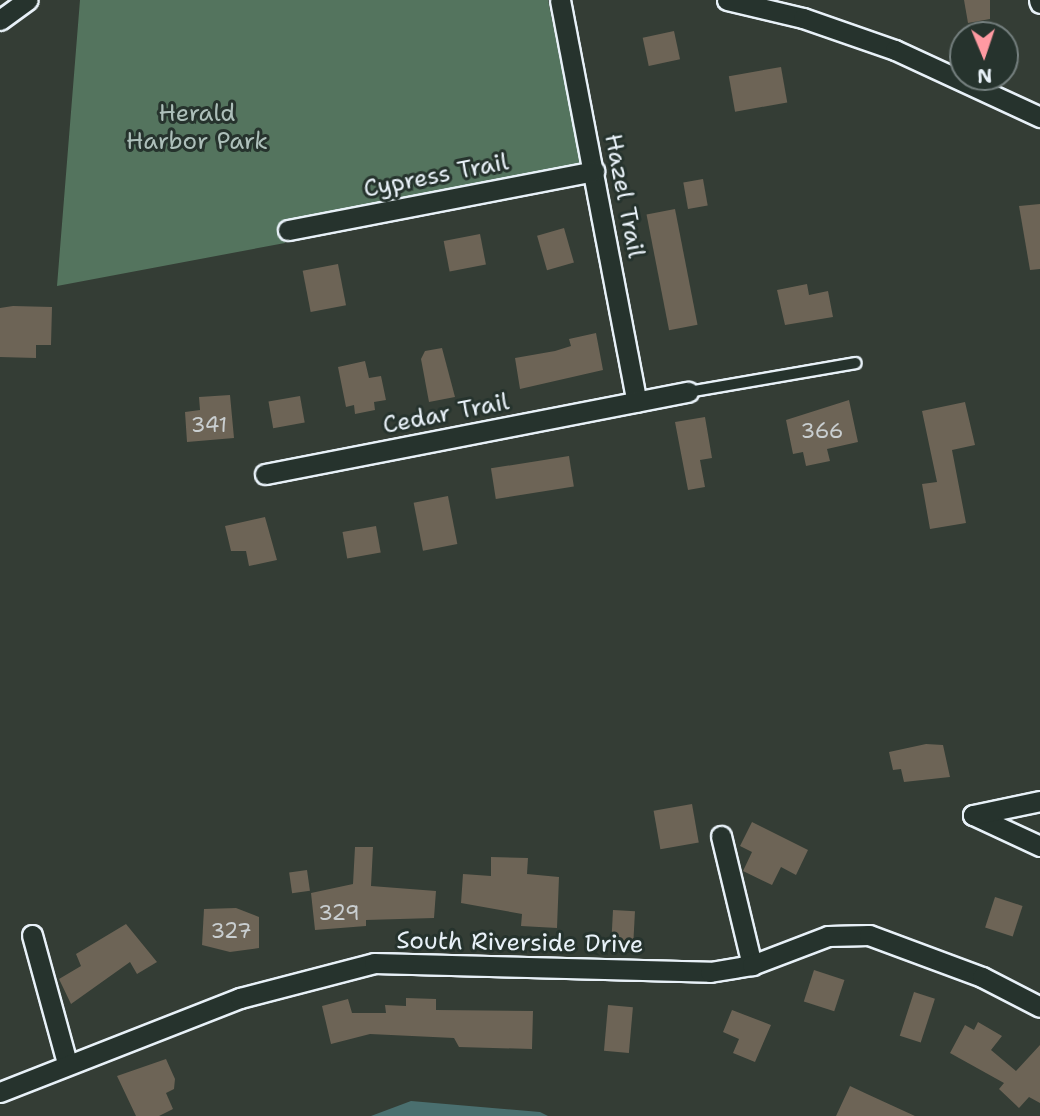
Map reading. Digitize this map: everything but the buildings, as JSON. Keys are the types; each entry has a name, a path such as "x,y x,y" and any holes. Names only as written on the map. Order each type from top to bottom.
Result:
{"street":[{"path":"0,20 28,0"},
{"name":"Hazel Trail","path":"560,0 637,402"},
{"path":"727,0 801,9 1040,117"},
{"name":"Cypress Trail","path":"288,230 594,171"},
{"name":"Cedar Trail","path":"265,474 688,392"},
{"path":"1040,801 973,815 1040,846"},
{"path":"720,836 752,965"},
{"path":"32,935 67,1063"},
{"name":"South Riverside Drive","path":"0,1092 67,1063 240,999 374,963 710,972 752,965 828,936 869,935 982,977 1040,1007"}],"lane":[{"path":"688,392 856,363"}],"green space":[{"name":"Herald Harbor Park","path":"80,0 548,0 581,164 282,222 285,243 57,286"}],"water":[{"path":"411,1101 540,1112 548,1116 371,1116"}]}
